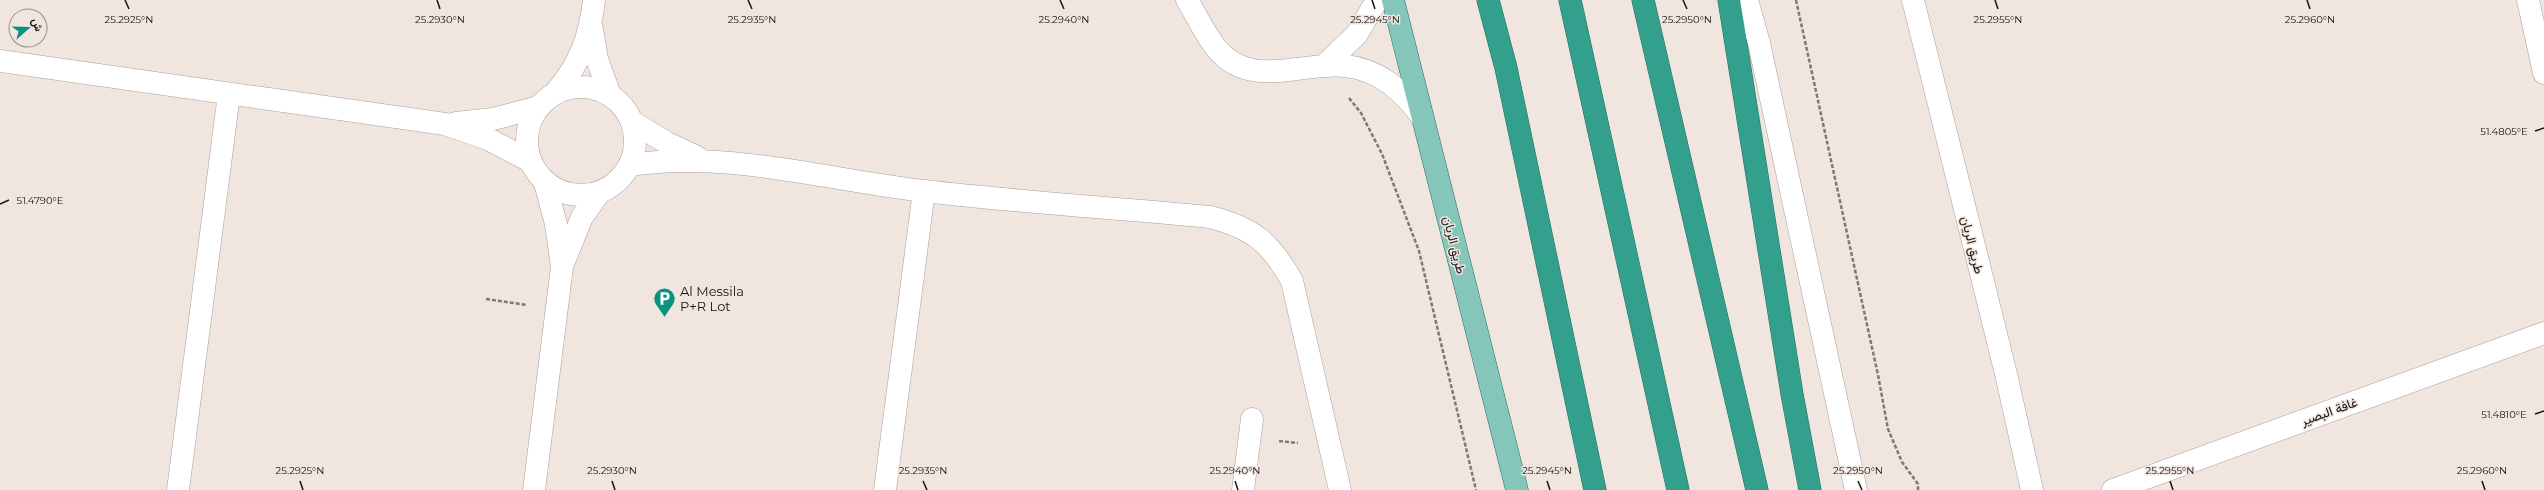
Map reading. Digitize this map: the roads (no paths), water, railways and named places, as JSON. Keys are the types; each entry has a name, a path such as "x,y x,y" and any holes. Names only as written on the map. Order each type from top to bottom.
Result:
{"highway":[{"path":"1488,0 1506,68 1595,490"},
{"path":"1570,0 1678,490"},
{"path":"1643,0 1758,490"},
{"path":"1729,0 1792,394 1810,490"}],"main road":[{"name":"طريق الريان","path":"1393,0 1517,490"}],"street":[{"path":"594,0 592,22 597,60 610,95"},
{"path":"1187,0 1217,50 1236,65 1258,72 1282,72 1324,66 1355,68 1370,72 1391,83 1408,98 1422,117"},
{"path":"1324,66 1357,34 1377,0"},
{"path":"1747,0 1759,43 1858,487"},
{"name":"طريق الريان","path":"1913,0 2006,374 2032,490"},
{"path":"2528,0 2544,72"},
{"path":"562,267 556,224 545,183 530,162 526,141 530,120 539,106 556,92 569,76 579,59 592,22"},
{"path":"0,61 445,124 488,139 530,162"},
{"path":"545,183 557,191 571,195 586,196 600,192 612,186 630,165 634,151 635,136 631,121 623,106 610,95 593,88 574,86 556,92"},
{"path":"178,490 229,94"},
{"path":"445,124 493,120 539,106"},
{"path":"631,121 667,143 706,160"},
{"path":"630,165 667,160 706,160 924,191 1210,216 1238,224 1258,238 1279,256 1292,281 1340,490"},
{"path":"885,490 924,191"},
{"path":"534,490 562,267 582,217 600,192"},
{"name":"غافة البصير","path":"2113,490 2544,332"},
{"path":"1243,490 1252,419"}],"place":[{"name":"Al Messila P+R Lot","path":"664,318"}]}
